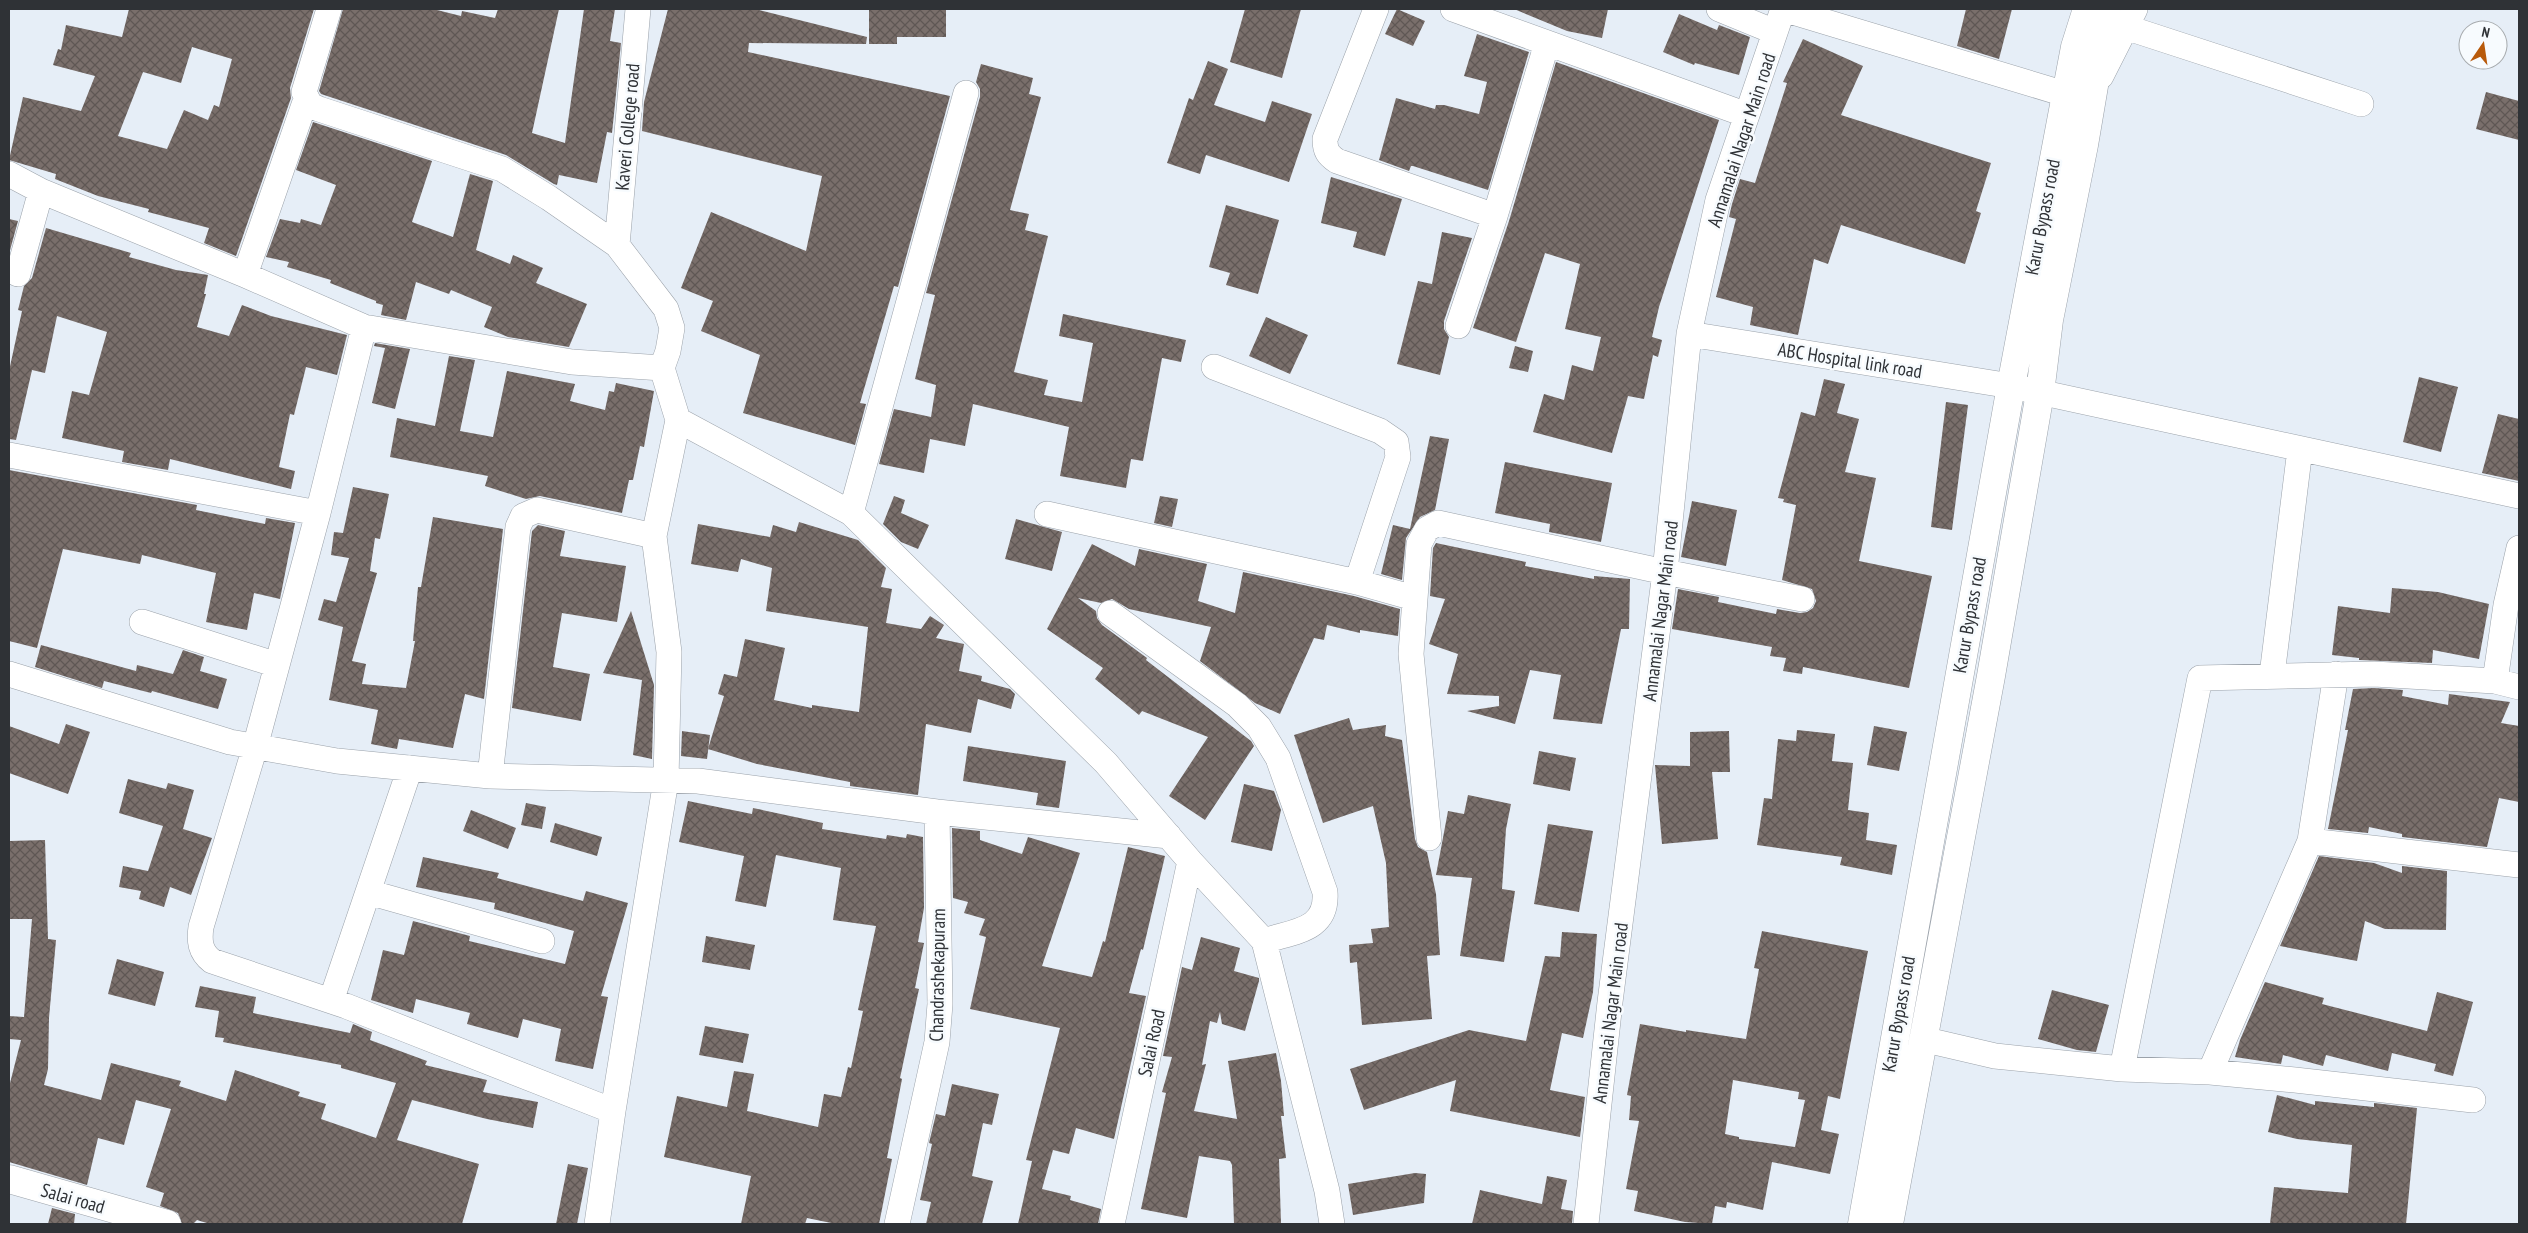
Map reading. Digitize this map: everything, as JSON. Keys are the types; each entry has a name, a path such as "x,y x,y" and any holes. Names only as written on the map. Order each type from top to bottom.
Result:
{"main road":[{"name":"Karur Bypass road","path":"1862,1224 2011,386 2075,47 2087,9"},
{"name":"Karur Bypass road","path":"1889,1224 1991,676 2040,392 2049,320 2094,91 2122,15"},
{"name":"Salai road","path":"9,1179 167,1224"}],"street":[{"path":"245,275 306,99 304,92 306,83 328,9"},
{"name":"Kaveri College road","path":"617,245 638,9"},
{"path":"1376,9 1325,140 1328,155 1337,162 1495,216"},
{"path":"1453,9 1747,115"},
{"path":"1718,9 1781,17 2066,94"},
{"path":"2122,15 2361,104"},
{"name":"Annamalai Nagar Main road","path":"1586,1224 1610,1002 1665,572 1689,334 1718,200 1781,17"},
{"path":"1458,326 1495,216 1546,43"},
{"path":"851,513 966,93"},
{"path":"306,99 319,109 502,169 549,198 617,245 666,309 672,328 668,351 662,368 678,420 654,536 669,652 666,780 613,1111 597,1224"},
{"path":"9,174 41,192 245,275 364,326 572,362 662,368"},
{"path":"18,274 41,192"},
{"path":"364,326 318,513 255,747 201,927 201,947 205,956 212,961 331,1001 613,1111"},
{"name":"ABC Hospital link road","path":"1689,334 2011,386 2519,496"},
{"path":"1214,367 1380,431 1396,442 1398,457 1356,582"},
{"path":"678,420 851,513 1106,763 1190,861 1264,941 1327,1191 1332,1224"},
{"path":"2272,675 2300,449"},
{"path":"9,455 318,513"},
{"path":"490,776 520,521 529,512 537,510 654,536"},
{"path":"1047,514 1356,582 1414,598"},
{"path":"1429,838 1411,654 1414,598 1420,544 1427,529 1438,523 1665,572 1802,599"},
{"path":"2495,681 2506,605 2519,548"},
{"path":"1110,613 1237,705 1259,727 1278,758 1325,892 1326,903 1324,912 1314,925 1264,941"},
{"path":"142,622 277,665"},
{"path":"9,674 230,742 338,761 490,776 698,781 937,812 1169,836"},
{"path":"2122,1069 2200,678 2336,674 2495,681 2519,687"},
{"path":"2210,1072 2310,841 2336,674"},
{"path":"331,1001 410,768"},
{"name":"Chandrashekapuram","path":"897,1224 938,1033 940,1004 937,812"},
{"path":"2310,841 2519,865"},
{"name":"Salai Road","path":"1112,1224 1190,861"},
{"path":"368,892 542,941"},
{"path":"1922,1039 1995,1056 2122,1069 2210,1072 2473,1100"}],"building":[{"path":"129,9 314,9 290,88 291,98 236,256 204,243 209,228 148,212 149,209 98,196 55,179 56,174 9,160 23,97 81,111 95,76 53,65 58,49 61,50 66,25 122,37","holes":["192,47 232,59 219,107 214,105 208,120 184,110 167,149 118,136 143,72 181,83"]},
{"path":"343,9 433,9 461,16 462,11 495,18 498,9 559,9 532,133 565,143 584,9 615,9 610,41 621,43 614,114 612,133 607,132 597,183 559,175 557,185 506,155 321,94 319,91"},
{"path":"668,9 755,9 867,37 866,44 749,43 748,52 950,96 898,287 894,286 860,403 866,404 855,445 743,413 760,355 701,331 713,301 681,288 711,212 806,251 822,176 642,131 644,102"},
{"path":"869,9 946,9 946,37 897,37 897,44 869,44"},
{"path":"1245,9 1301,9 1282,78 1230,62"},
{"path":"1397,9 1425,21 1413,46 1385,34"},
{"path":"1514,9 1608,9 1602,38 1567,31"},
{"path":"1966,9 2012,9 1999,59 1957,46"},
{"path":"1679,14 1717,30 1719,25 1750,37 1739,75 1695,63 1694,65 1663,52"},
{"path":"1477,34 1529,52 1488,190 1413,166 1411,166 1409,171 1379,160 1396,98 1435,109 1436,105 1444,105 1479,114 1487,82 1464,76"},
{"path":"1803,39 1863,66 1841,115 1991,163 1976,211 1981,213 1965,264 1841,225 1828,264 1814,259 1798,335 1750,325 1753,307 1716,297 1736,219 1729,217 1740,179 1755,183 1787,83 1783,82"},
{"path":"1208,61 1228,69 1214,105 1265,122 1272,101 1312,114 1289,182 1206,155 1200,174 1167,163 1189,98 1193,100"},
{"path":"1556,62 1719,120 1659,307 1652,337 1662,340 1658,357 1653,355 1644,399 1628,396 1612,453 1533,432 1544,394 1564,400 1572,365 1593,371 1601,337 1565,329 1580,264 1545,253 1516,342 1473,328 1509,221"},
{"path":"981,64 1033,78 1029,94 1041,97 1010,210 1029,214 1025,230 1048,236 1014,372 1048,380 1044,395 1082,402 1093,343 1059,336 1063,314 1186,340 1181,362 1162,358 1143,461 1131,459 1126,488 1060,476 1069,427 973,404 965,446 930,439 924,473 879,464 894,409 931,417 936,385 915,379 935,295 926,293 980,97 980,89 976,82"},
{"path":"2486,92 2519,101 2519,140 2476,129"},
{"path":"313,122 432,161 412,222 453,237 470,174 493,181 476,250 510,264 513,255 543,268 536,283 587,304 569,347 508,337 484,327 492,307 451,290 449,294 416,282 406,320 381,315 383,305 376,303 376,301 330,283 331,280 287,267 289,262 266,257 280,219 300,223 301,219 321,225 336,185 296,170"},
{"path":"1331,177 1402,199 1385,256 1353,247 1357,232 1321,223"},
{"path":"1226,205 1279,220 1258,294 1226,285 1230,273 1209,267"},
{"path":"9,219 18,221 9,254"},
{"path":"46,228 131,253 129,257 176,270 208,275 204,294 206,294 197,327 229,336 242,305 271,316 347,335 337,375 306,367 294,415 290,414 279,467 295,471 291,489 170,459 168,470 122,462 124,451 62,438 72,391 89,395 107,332 57,316 45,373 32,370 16,440 9,439 9,371 22,311 18,310 24,286 32,278"},
{"path":"1442,232 1472,238 1444,321 1444,329 1449,337 1440,375 1397,364 1418,281 1432,284"},
{"path":"1266,317 1308,335 1290,374 1249,356"},
{"path":"375,343 410,349 395,409 372,403 385,348 374,346"},
{"path":"1515,346 1533,351 1528,372 1509,368"},
{"path":"449,356 475,360 460,431 493,437 507,371 575,384 570,401 605,410 609,391 614,392 616,383 654,391 644,447 640,446 633,480 629,480 622,513 540,496 526,499 485,486 488,476 390,457 397,418 435,426"},
{"path":"2419,377 2458,387 2441,452 2403,442"},
{"path":"1824,379 1845,384 1837,413 1859,419 1845,472 1876,478 1859,561 1932,576 1909,688 1803,667 1802,674 1783,671 1786,658 1770,656 1772,647 1672,629 1678,589 1719,597 1718,602 1776,614 1777,609 1800,613 1807,612 1813,608 1816,601 1812,589 1782,580 1796,505 1783,502 1784,499 1778,498 1801,412 1815,416"},
{"path":"1946,402 1968,405 1952,530 1931,527"},
{"path":"2498,414 2519,419 2519,481 2482,473"},
{"path":"1430,436 1449,439 1435,510 1420,517 1406,538 1402,580 1381,574 1393,525 1410,529"},
{"path":"1505,462 1612,483 1601,542 1549,532 1550,524 1495,513"},
{"path":"9,470 197,505 196,510 265,524 266,518 295,523 280,599 254,593 247,630 206,622 216,573 142,555 140,564 63,549 37,648 9,641"},
{"path":"353,487 389,494 380,539 375,538 370,571 377,573 352,661 366,664 362,684 406,688 415,641 413,641 418,587 421,587 433,517 503,529 484,699 465,694 453,748 399,739 397,749 371,744 378,710 329,700 343,627 318,620 324,599 336,602 349,558 331,555 334,532 343,533"},
{"path":"894,496 905,500 901,513 929,525 918,549 901,542 883,524"},
{"path":"1160,496 1178,499 1172,527 1154,523"},
{"path":"1692,501 1737,510 1726,566 1681,557"},
{"path":"1016,519 1062,532 1052,571 1005,559"},
{"path":"799,522 858,540 886,568 881,587 892,589 886,623 921,629 930,616 944,625 936,638 964,644 959,671 982,676 981,681 1010,689 1015,694 1011,709 978,699 971,733 926,724 918,795 850,786 850,782 757,764 708,749 724,696 718,694 724,674 737,677 745,639 785,648 774,700 812,708 812,705 859,712 868,627 766,611 772,568 741,559 738,572 691,564 698,524 770,537 773,525 796,532"},
{"path":"538,525 565,531 560,556 626,566 617,622 562,613 553,667 590,674 581,721 512,708 532,531"},
{"path":"1436,543 1526,562 1525,566 1594,579 1594,576 1630,579 1629,629 1621,629 1602,724 1553,719 1561,675 1530,670 1515,724 1467,711 1499,706 1499,696 1447,694 1458,654 1429,644 1445,599 1430,596 1433,548"},
{"path":"1092,544 1135,566 1139,549 1207,564 1198,601 1235,613 1243,572 1354,596 1400,609 1398,636 1360,630 1360,633 1327,625 1324,640 1314,638 1280,714 1255,703 1200,661 1211,627 1129,609 1112,599 1101,603 1078,598 1096,611 1097,618 1102,625 1147,658 1146,660 1251,741 1254,746 1205,820 1169,796 1208,737 1142,711 1139,715 1095,679 1103,668 1047,629"},
{"path":"2392,588 2438,592 2489,604 2479,659 2433,650 2432,663 2359,660 2359,658 2332,655 2338,606 2390,613"},
{"path":"631,611 654,685 652,759 633,755 642,680 603,673"},
{"path":"41,645 136,671 137,665 173,674 183,650 204,657 200,671 227,679 218,709 152,691 151,693 104,681 102,688 35,667"},
{"path":"2353,689 2403,690 2402,696 2448,705 2449,694 2510,702 2501,723 2519,726 2519,802 2499,798 2487,847 2402,837 2402,834 2369,827 2368,833 2328,829 2348,730 2345,730"},
{"path":"1349,718 1353,730 1386,725 1385,736 1402,740 1415,839 1418,847 1427,852 1436,894 1440,955 1427,956 1432,1019 1362,1025 1357,962 1350,963 1349,945 1373,943 1371,929 1389,927 1386,863 1373,806 1323,823 1294,735"},
{"path":"66,724 90,732 68,794 9,773 9,726 59,744"},
{"path":"1874,726 1907,732 1899,771 1867,765"},
{"path":"1797,730 1835,734 1832,761 1853,763 1848,810 1869,813 1866,840 1897,845 1892,875 1840,865 1842,857 1757,845 1764,798 1772,799 1778,739 1796,741"},
{"path":"682,731 710,735 707,759 681,756"},
{"path":"1729,731 1730,772 1712,772 1718,839 1662,844 1655,765 1690,766 1690,732"},
{"path":"968,746 1066,761 1059,808 1036,805 1038,793 963,781"},
{"path":"1539,751 1576,758 1570,791 1533,784"},
{"path":"128,779 166,789 168,783 194,790 183,829 212,838 191,895 170,887 164,907 139,899 141,891 119,887 123,866 148,871 163,826 119,813"},
{"path":"1244,784 1274,791 1281,810 1272,851 1231,842"},
{"path":"1468,795 1511,804 1506,829 1502,889 1515,891 1504,962 1460,956 1472,878 1436,875 1448,811 1464,814"},
{"path":"688,801 752,814 753,808 823,823 822,829 886,839 887,835 906,838 907,834 923,837 924,908 918,942 924,943 915,988 919,989 900,1078 902,1079 887,1158 892,1159 879,1224 836,1224 807,1218 805,1224 741,1224 751,1176 664,1157 677,1096 727,1107 734,1071 754,1074 747,1111 818,1127 824,1094 841,1097 848,1067 851,1068 863,1011 858,1010 876,926 833,920 841,868 776,855 766,907 735,901 744,856 679,842"},
{"path":"526,803 546,807 542,829 521,825"},
{"path":"471,810 516,828 508,849 463,831"},
{"path":"555,823 602,837 597,856 550,842"},
{"path":"1548,824 1593,831 1579,912 1534,904"},
{"path":"952,828 980,831 980,840 1022,854 1028,837 1080,853 1042,966 1092,977 1103,941 1105,942 1128,847 1165,856 1143,950 1141,949 1129,993 1146,996 1114,1139 1076,1128 1069,1154 1053,1150 1042,1189 1071,1196 1070,1200 1101,1209 1098,1224 1018,1224 1032,1161 1026,1160 1060,1028 970,1009 986,937 979,935 985,919 964,913 968,902 953,898"},
{"path":"45,840 48,939 56,940 49,1018 48,1069 44,1085 101,1100 111,1063 181,1081 179,1086 226,1101 235,1070 300,1092 298,1096 326,1104 321,1119 376,1138 396,1083 341,1068 341,1065 223,1042 224,1038 215,1037 219,1011 195,1007 200,986 256,997 253,1013 350,1033 353,1024 372,1032 370,1040 427,1061 425,1065 487,1080 483,1092 538,1102 533,1128 487,1119 412,1100 397,1140 479,1164 462,1224 210,1224 197,1220 193,1224 182,1224 178,1213 160,1206 164,1193 146,1187 171,1109 136,1100 124,1145 98,1138 87,1185 9,1162 9,1087 21,1040 9,1039 9,1016 24,1017 32,919 9,919 9,841"},
{"path":"2319,856 2374,863 2402,873 2402,866 2447,871 2446,930 2385,929 2365,921 2357,961 2280,946"},
{"path":"423,857 499,873 497,878 583,901 586,891 628,903 601,996 608,997 593,1069 555,1061 561,1029 523,1019 518,1038 467,1024 470,1013 416,999 413,1013 371,1000 383,950 404,955 413,921 470,936 469,941 565,964 574,931 494,909 495,903 416,887"},
{"path":"1762,931 1868,951 1840,1099 1828,1096 1821,1130 1839,1134 1830,1174 1772,1162 1763,1210 1727,1202 1726,1208 1715,1206 1712,1224 1685,1222 1634,1211 1638,1191 1626,1189 1639,1121 1629,1120 1631,1096 1627,1095 1640,1024 1746,1039 1759,969 1754,968","holes":["1733,1080 1799,1092 1798,1099 1805,1100 1795,1147 1739,1139 1739,1137 1725,1134"]},
{"path":"1562,932 1597,934 1593,992 1583,1038 1562,1033 1550,1090 1585,1097 1580,1137 1450,1111 1456,1080 1364,1110 1350,1069 1469,1030 1526,1041 1545,956 1560,957"},
{"path":"706,936 755,945 750,970 702,962"},
{"path":"1201,937 1240,948 1234,971 1259,978 1259,981 1245,1031 1222,1024 1220,1012 1217,1023 1210,1021 1202,1065 1206,1064 1194,1111 1237,1119 1228,1061 1276,1053 1281,1081 1284,1116 1281,1116 1286,1158 1279,1159 1281,1224 1234,1224 1232,1165 1230,1161 1199,1156 1187,1218 1141,1209 1166,1093 1162,1092 1172,1057 1163,1056 1182,967 1192,970"},
{"path":"117,959 164,972 155,1006 108,994"},
{"path":"2265,982 2324,998 2322,1004 2427,1031 2437,992 2473,1002 2453,1076 2434,1071 2436,1064 2392,1053 2388,1071 2326,1055 2323,1066 2283,1055 2281,1064 2235,1057 2240,1040"},
{"path":"2052,990 2109,1005 2096,1052 2077,1050 2038,1039"},
{"path":"705,1026 749,1034 743,1063 699,1055"},
{"path":"952,1084 999,1094 992,1125 983,1123 972,1176 993,1181 982,1224 926,1224 931,1202 920,1200 932,1144 929,1143 936,1114 945,1116"},
{"path":"2277,1095 2315,1105 2315,1101 2374,1107 2374,1103 2417,1108 2406,1224 2270,1224 2274,1187 2348,1193 2352,1145 2297,1139 2268,1132"},
{"path":"568,1164 588,1168 577,1224 556,1224"},
{"path":"1415,1173 1426,1174 1424,1203 1353,1215 1348,1184"},
{"path":"1547,1176 1567,1180 1561,1209 1573,1211 1572,1224 1472,1224 1480,1190 1542,1204"},
{"path":"52,1208 75,1214 74,1224 48,1224"}]}
